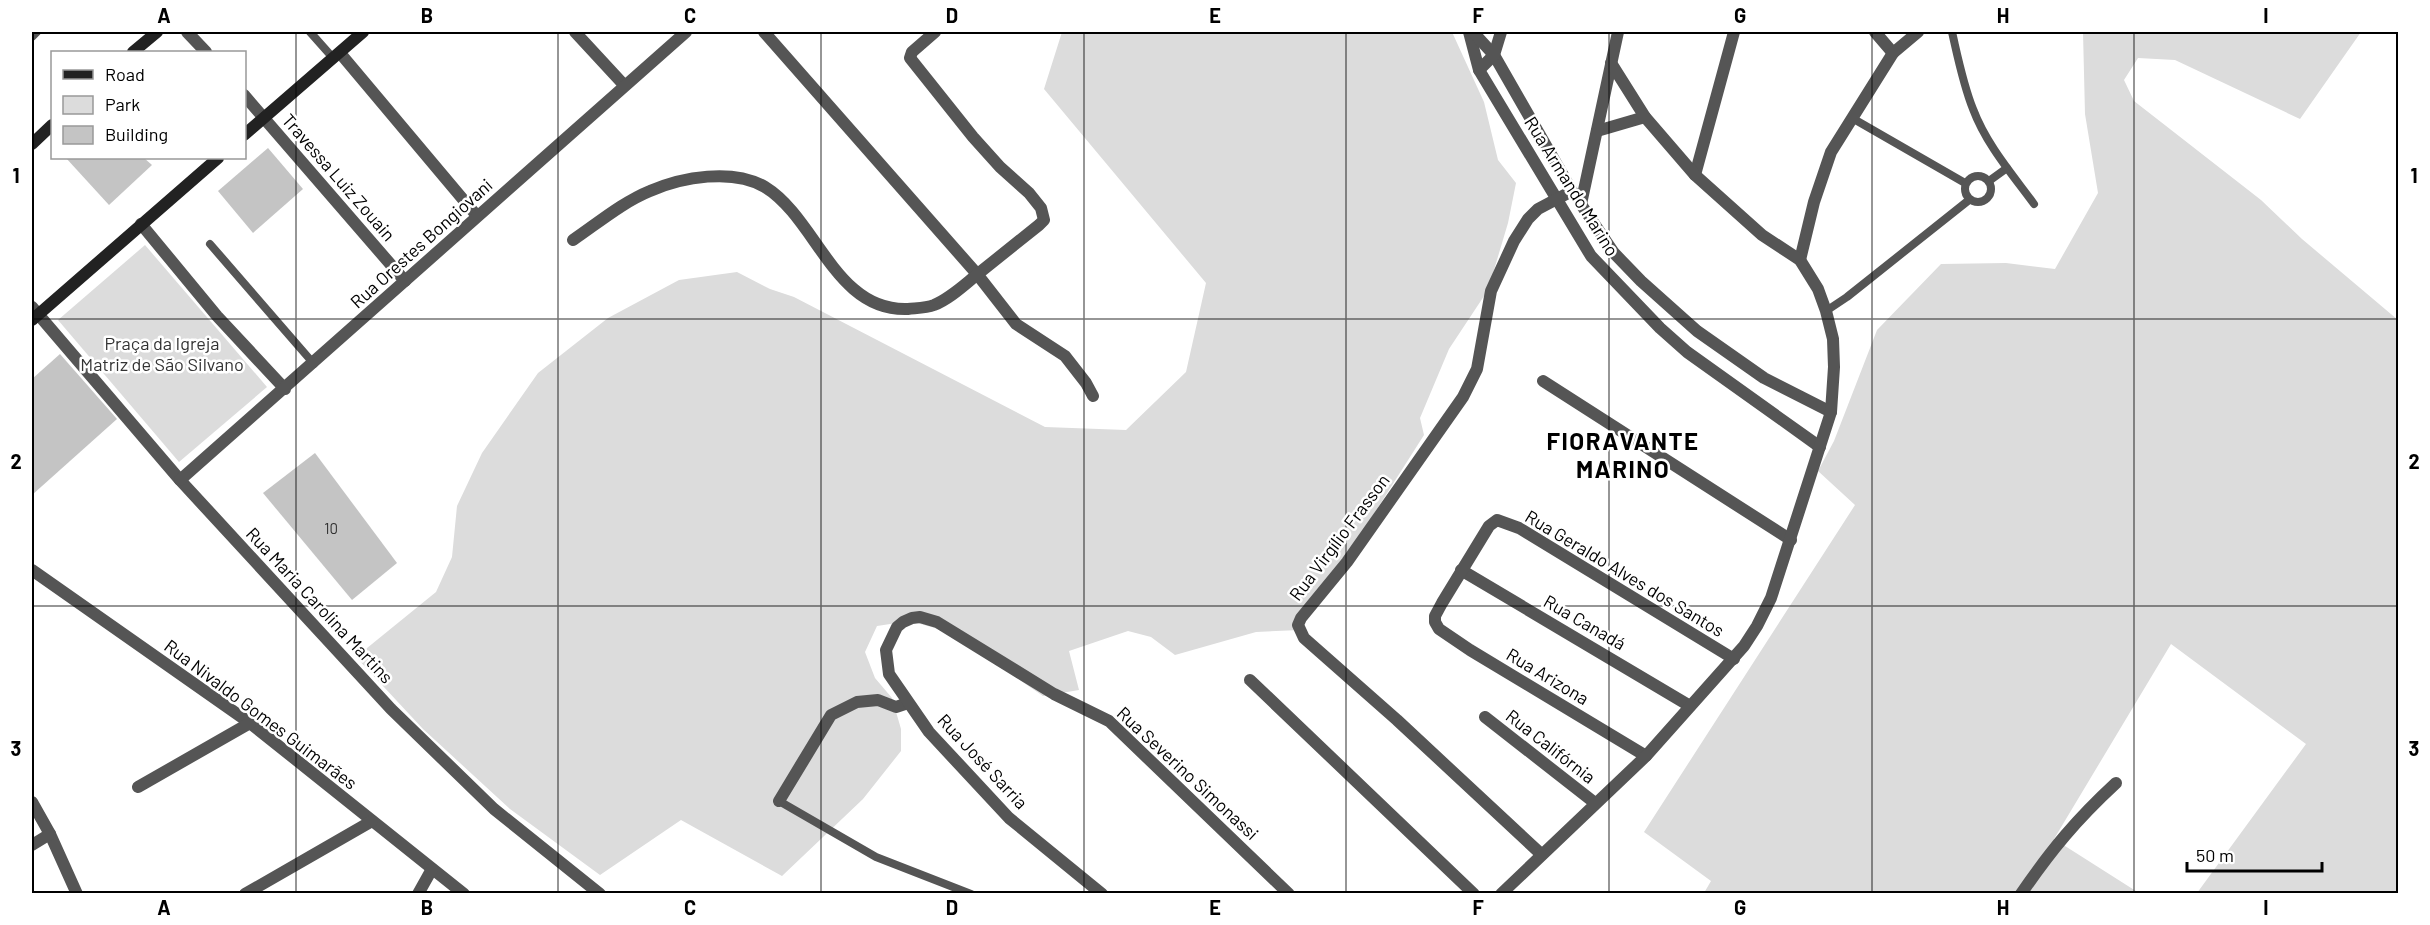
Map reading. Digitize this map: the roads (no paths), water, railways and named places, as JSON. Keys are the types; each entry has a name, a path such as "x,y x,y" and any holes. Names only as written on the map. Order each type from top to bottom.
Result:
{"main road":[{"path":"246,133 363,32"},
{"path":"134,51 153,33"},
{"path":"32,144 51,126"},
{"path":"34,314 217,159"}],"street":[{"path":"187,32 205,51"},
{"path":"575,32 624,85"},
{"name":"Rua Orestes Bongiovani","path":"180,480 314,364 477,216 686,32"},
{"path":"764,32 977,274 1016,324 1065,356 1093,396"},
{"path":"573,240 650,190 682,181 733,177 757,183 777,195 836,271 863,296 877,305 892,310 924,308 945,300 1039,225 1044,220 1044,215 1029,193 1000,167 910,58 912,52 935,32"},
{"name":"Rua Armando Marino","path":"1471,32 1494,55 1572,191 1614,253 1641,281 1697,330 1764,378 1831,412"},
{"name":"Rua Armando Marino","path":"1471,32 1479,70 1591,256 1660,328 1687,351 1820,447"},
{"path":"1479,70 1494,55 1501,32"},
{"path":"1581,204 1618,32"},
{"path":"1695,175 1734,32"},
{"path":"1875,32 1893,53"},
{"path":"1800,260 1814,202 1831,152 1893,53 1918,32"},
{"path":"337,56 477,216"},
{"path":"1501,894 1540,854 1646,756 1734,659 1765,612 1791,540 1831,412 1833,339 1826,311 1813,280 1800,260 1762,235 1695,175 1646,117 1611,63"},
{"name":"Travessa Luiz Zouain","path":"246,98 405,281"},
{"path":"1597,131 1646,117"},
{"name":"Rua Virgílio Frasson","path":"1540,854 1397,720 1304,638 1298,626 1301,618 1347,562 1463,397 1477,369 1491,291 1528,219 1538,209 1572,191"},
{"path":"141,224 218,316 285,389"},
{"name":"Rua Maria Carolina Martins","path":"34,314 180,480 430,748 494,809 600,894"},
{"path":"1543,381 1791,540"},
{"name":"Rua Geraldo Alves dos Santos","path":"1461,570 1489,526 1497,520 1519,528 1734,659"},
{"name":"Rua Nivaldo Gomes Guimarães","path":"32,570 250,723 464,894"},
{"name":"Rua Arizona","path":"1461,570 1435,616 1435,622 1440,629 1470,650 1646,756"},
{"name":"Rua Canadá","path":"1461,570 1690,706"},
{"name":"Rua Severino Simonassi","path":"897,627 912,618 920,617 937,622 1054,694 1109,721 1289,894"},
{"name":"Rua José Sarria","path":"897,627 886,650 889,674 929,732 1009,818 1102,894"},
{"path":"1250,680 1474,894"},
{"path":"778,801 831,715 856,702 878,700 896,707 908,703"},
{"name":"Rua Califórnia","path":"1485,717 1595,803"},
{"path":"138,787 250,723"},
{"path":"2021,894 2046,856 2077,819 2116,783"},
{"path":"32,802 50,834 77,894"},
{"path":"245,894 372,821"},
{"path":"32,845 50,834"},
{"path":"418,894 432,869"}],"lane":[{"path":"32,37 37,32"},
{"path":"310,32 337,56"},
{"path":"1952,32 1964,84 1973,110 2007,168 2034,204"},
{"path":"1852,118 1965,183"},
{"path":"1989,181 2007,168"},
{"path":"1977,175 1989,181 1991,190 1987,199 1978,203 1969,200 1964,192 1965,183 1972,176 1977,175"},
{"path":"1826,311 1847,297 1969,200"},
{"path":"210,244 314,364"},
{"path":"778,801 876,857 971,894"}],"district":[{"name":"FIORAVANTE MARINO","path":"1623,454"}],"park label":[{"name":"Praça da Igreja Matriz de São Silvano","path":"162,353"}]}
